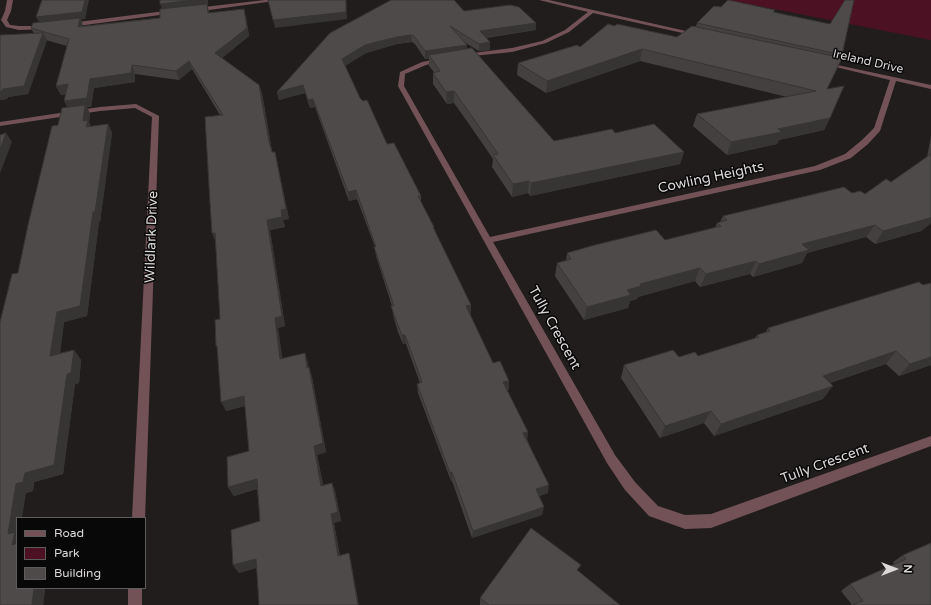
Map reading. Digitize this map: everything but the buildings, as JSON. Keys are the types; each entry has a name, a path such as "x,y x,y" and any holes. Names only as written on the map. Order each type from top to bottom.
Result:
{"street":[{"path":"10,0 8,11 4,20 8,26 27,29 48,27"},
{"path":"190,10 278,0"},
{"path":"542,0 702,36"},
{"path":"64,25 182,11"},
{"path":"459,57 512,50 544,42 563,33 592,11"},
{"name":"Tully Crescent","path":"451,58 414,66 402,73 401,86 611,459 630,486 654,511 685,522 711,521 931,441"},
{"name":"Ireland Drive","path":"817,62 931,87"},
{"name":"Cowling Heights","path":"488,240 817,168 848,156 865,142 877,129 893,79"},
{"name":"Wildlark Drive","path":"0,124 100,109 136,106 156,116 139,517"},
{"path":"135,589 135,605"}],"green space":[{"path":"728,0 931,0 931,40"}]}
